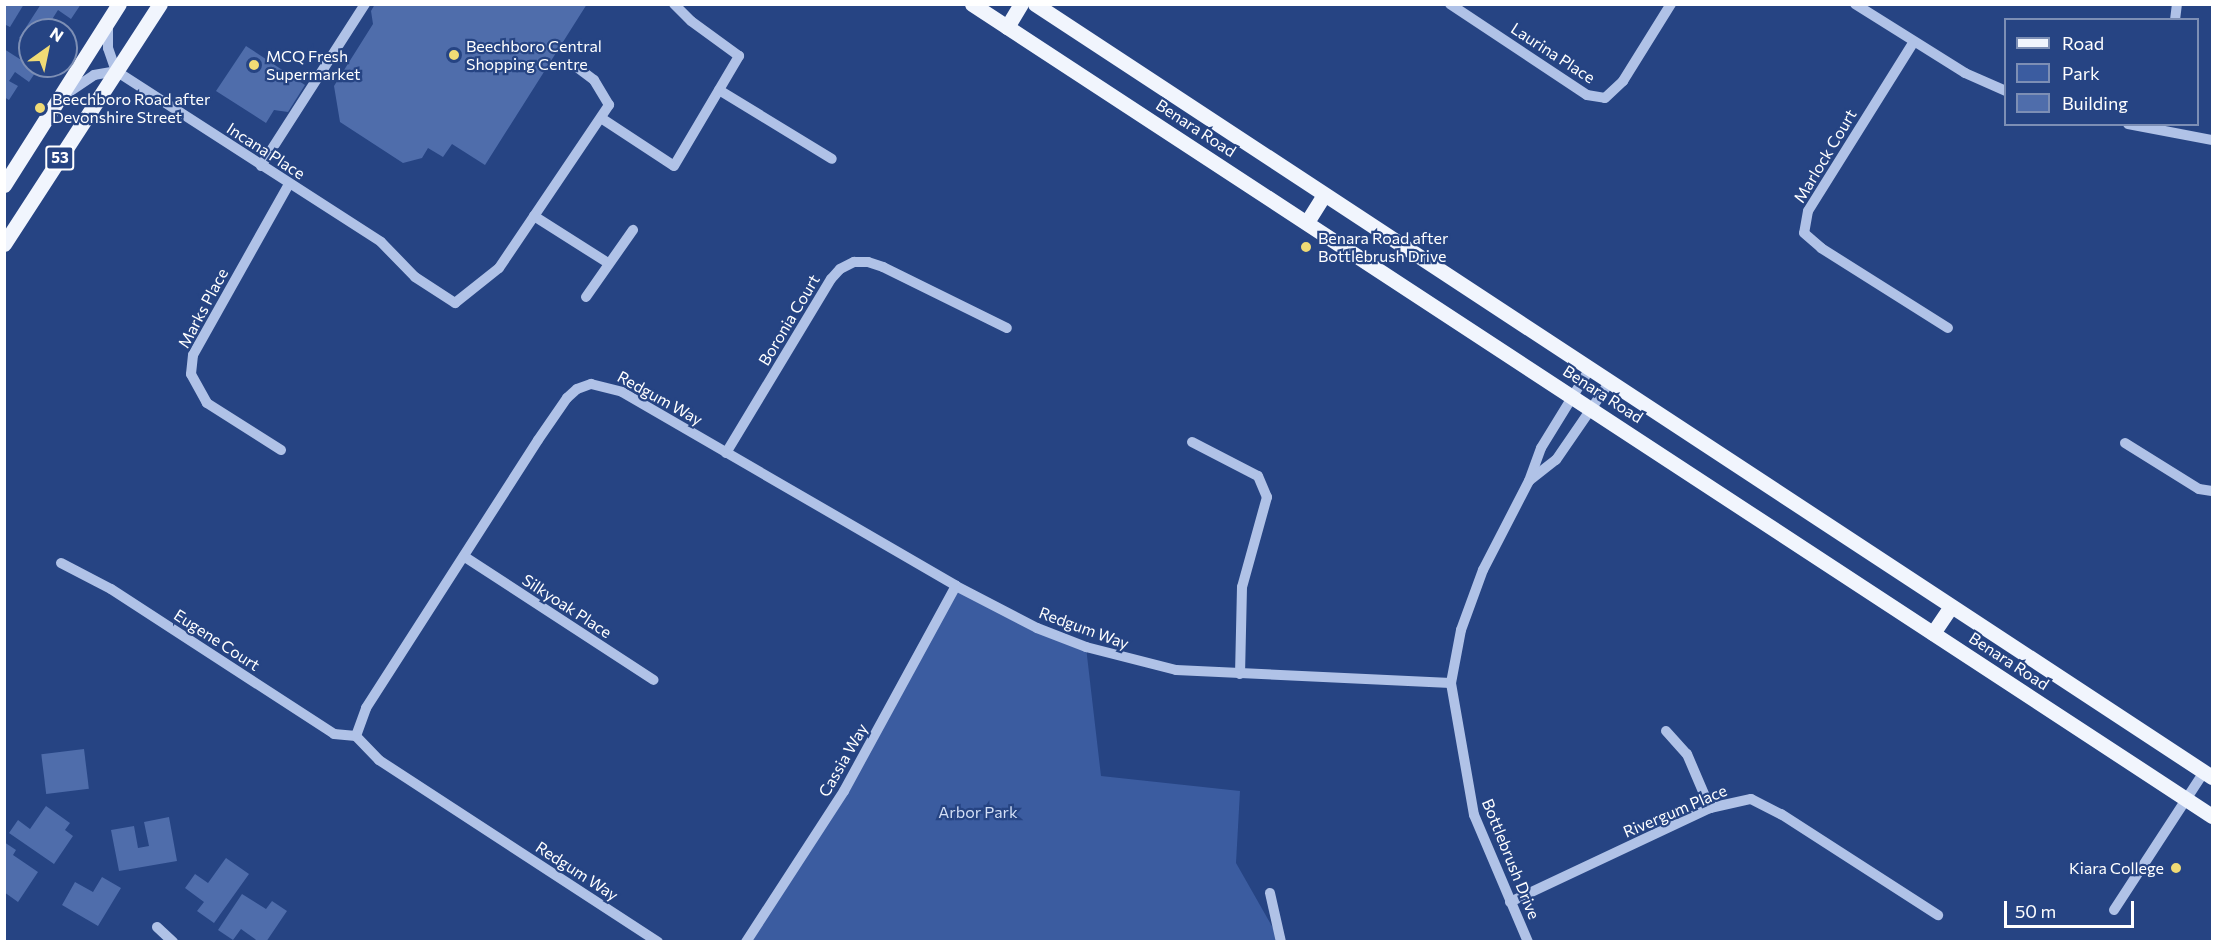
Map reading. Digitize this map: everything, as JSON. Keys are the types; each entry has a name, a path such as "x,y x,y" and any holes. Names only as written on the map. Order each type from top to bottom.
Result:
{"main road":[{"name":"53","path":"4,185 118,4"},
{"name":"53","path":"4,244 160,4"},
{"name":"Benara Road","path":"972,4 2212,816"},
{"path":"1007,27 1021,4"},
{"name":"Benara Road","path":"1035,4 1323,196 2208,775"},
{"path":"1307,222 1323,196"},
{"path":"1933,633 1951,606"}],"street":[{"path":"261,166 365,4"},
{"name":"Laurina Place","path":"1450,4 1587,95 1605,98 1623,81 1671,4"},
{"path":"1855,4 1912,43 1965,73 2004,90"},
{"path":"601,118 674,166 740,56 690,21 675,5"},
{"path":"59,98 94,75 116,72 108,48 109,19"},
{"name":"Marlock Court","path":"1912,43 1808,211 1804,232 1821,248 1948,328"},
{"path":"578,68 594,80 609,105 534,216 608,263"},
{"name":"Incana Place","path":"116,72 381,242 415,277 455,303 499,268 534,216"},
{"path":"719,90 831,159"},
{"path":"2144,126 2212,140"},
{"name":"Marks Place","path":"281,450 207,403 191,374 193,355 289,184"},
{"path":"586,297 633,230"},
{"name":"Boronia Court","path":"726,453 831,279 854,262 868,261 884,267 1007,328"},
{"name":"Bottlebrush Drive","path":"1528,942 1474,815 1451,684 1473,594 1529,481 1541,448 1589,370"},
{"name":"Bottlebrush Drive","path":"1529,481 1556,459 1609,383"},
{"name":"Redgum Way","path":"658,942 379,760 356,736 366,708 538,440 577,389 591,384 607,385 956,586 1037,628 1104,653 1176,670 1451,684"},
{"path":"1192,442 1258,476 1267,497 1242,587 1240,674"},
{"path":"2125,444 2199,489 2212,491"},
{"name":"Silkyoak Place","path":"465,557 654,680"},
{"name":"Eugene Court","path":"61,563 111,588 334,734 356,736"},
{"name":"Cassia Way","path":"746,942 844,792 956,586"},
{"path":"1666,731 1687,754 1710,808"},
{"path":"2114,910 2186,799 2208,775"},
{"name":"Rivergum Place","path":"1510,902 1710,808 1736,800 1765,804 1938,915"},
{"path":"1270,893 1281,942"},
{"path":"157,927 173,942"}],"green space":[{"name":"Arbor Park","path":"956,586 1086,647 1101,776 1240,791 1236,863 1281,942 746,942 844,791"}],"building":[{"path":"4,4 24,4 10,27 4,24"},
{"path":"41,4 81,4 72,18 58,10 53,18 32,18"},
{"name":"Beechboro Central Shopping Centre","path":"375,4 587,4 485,165 452,144 443,157 428,148 422,158 403,163 340,122 334,86 373,24 371,11"},
{"name":"MCQ Fresh Supermarket","path":"246,46 305,85 288,112 274,110 266,123 216,91"},
{"path":"4,49 18,58 18,74 15,72 9,81 18,86 9,100 4,97"},
{"path":"84,749 89,789 46,794 41,754"},
{"path":"46,806 70,823 65,830 73,836 54,864 9,833 18,820 30,829"},
{"path":"169,817 177,861 119,871 111,830 134,826 138,848 149,846 144,822"},
{"path":"4,842 16,850 13,855 38,872 18,902 4,892"},
{"path":"226,858 249,874 214,923 197,911 204,902 185,888 195,874 208,883"},
{"path":"102,877 121,888 98,926 62,905 75,882 93,892"},
{"path":"242,894 266,909 272,901 287,911 266,942 259,942 241,929 233,940 218,930"}],"place":[{"name":"Beechboro Central Shopping Centre","path":"454,55"},
{"name":"MCQ Fresh Supermarket","path":"254,65"},
{"name":"Beechboro Road after Devonshire Street","path":"40,108"},
{"name":"Benara Road after Bottlebrush Drive","path":"1306,247"},
{"name":"Kiara College","path":"2176,868"}]}
